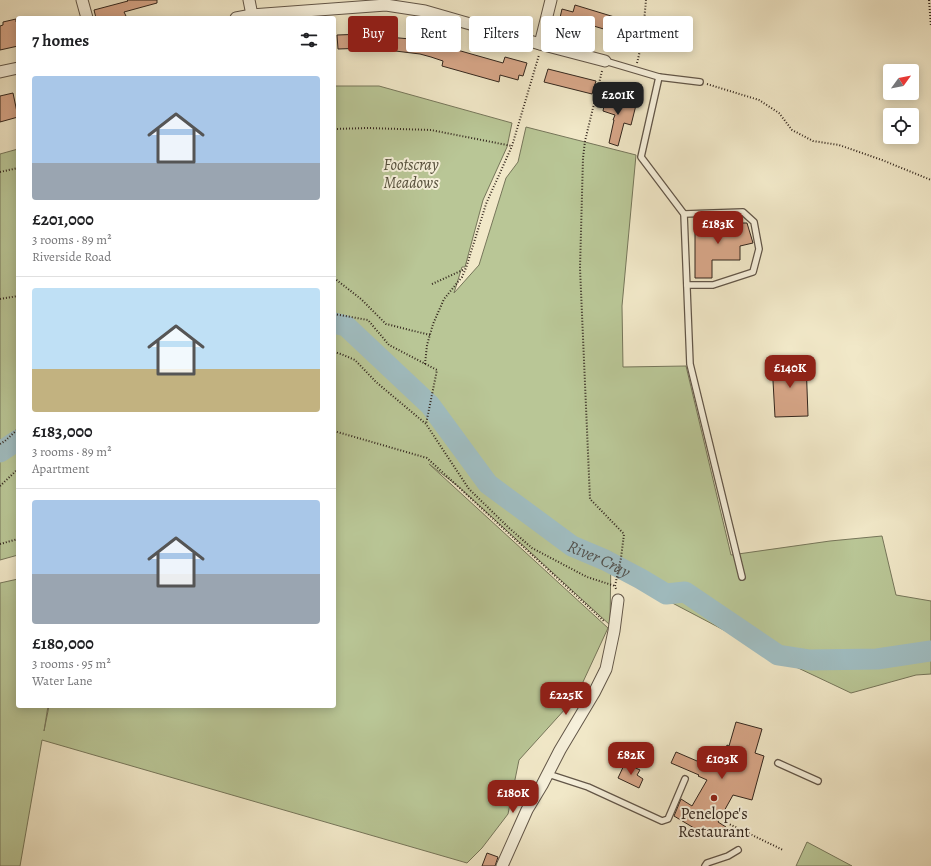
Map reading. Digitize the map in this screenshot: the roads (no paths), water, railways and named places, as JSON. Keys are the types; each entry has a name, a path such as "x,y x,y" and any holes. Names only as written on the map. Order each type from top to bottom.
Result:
{"street":[{"path":"82,0 86,16"},
{"path":"249,0 252,15"},
{"path":"547,16 551,0"},
{"path":"247,16 386,5 425,11 541,44"},
{"path":"571,52 605,61"},
{"path":"0,72 16,68"},
{"path":"502,866 527,810 607,670 618,600"}],"lane":[{"path":"605,61 659,77 700,82"},
{"path":"659,77 641,157 684,214 690,364 742,577"},
{"path":"684,214 743,212 754,222 758,249 753,272 713,285 687,285"},
{"path":"778,764 818,781"},
{"path":"548,774 588,787 662,821 668,819 685,779"},
{"path":"705,866 707,863 728,856 738,850"}],"waterway":[{"name":"River Cray","path":"336,324 346,326 430,405 488,484 572,546 605,560 666,594 685,592 778,655 810,660 877,659 931,651"},
{"name":"River Cray","path":"0,452 16,441"}],"place":[{"name":"Penelope's Restaurant","path":"714,798"}],"park label":[{"name":"Footscray Meadows","path":"411,174"}]}
